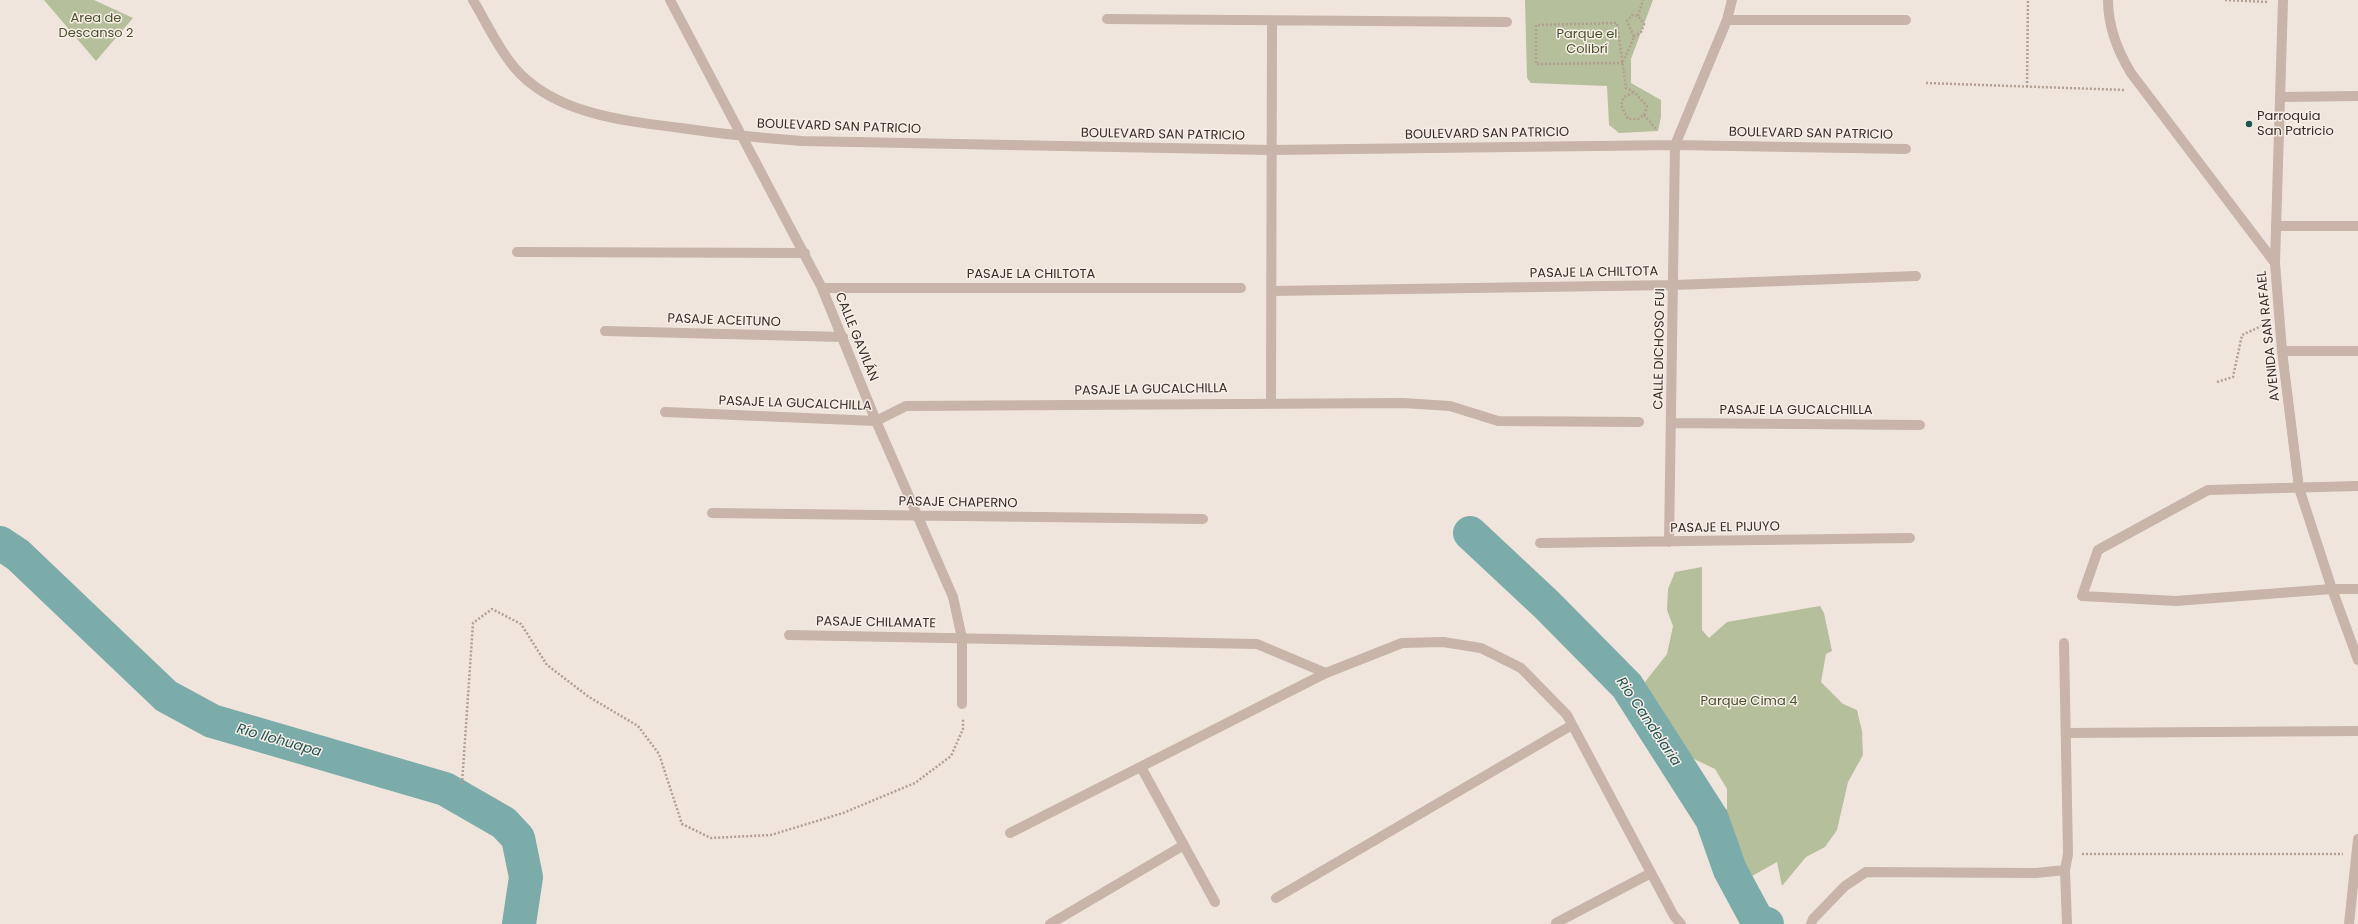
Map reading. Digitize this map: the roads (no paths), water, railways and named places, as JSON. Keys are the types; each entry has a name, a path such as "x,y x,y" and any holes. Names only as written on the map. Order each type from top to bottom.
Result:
{"street":[{"name":"BOULEVARD SAN PATRICIO","path":"473,0 514,67 535,86 570,105 614,119 741,136 810,141 1271,150 1660,145 1906,149"},
{"name":"CALLE GAVILÁN","path":"670,0 741,136 805,253 822,288 876,421 953,597 962,638 962,704"},
{"name":"CALLE DICHOSO FUI","path":"1669,542 1675,145 1727,20 1732,0"},
{"path":"2108,0 2108,18 2118,51 2144,91 2275,264"},
{"name":"AVENIDA SAN RAFAEL","path":"2283,1 2275,264 2282,351 2299,488 2332,589 2358,660"},
{"path":"1107,19 1507,22"},
{"path":"1727,20 1906,20"},
{"path":"1271,402 1272,21"},
{"path":"2280,97 2358,96"},
{"path":"2276,226 2358,226"},
{"path":"517,252 805,253"},
{"name":"PASAJE LA CHILTOTA","path":"1271,291 1674,285 1916,276"},
{"name":"PASAJE LA CHILTOTA","path":"822,288 1241,288"},
{"name":"PASAJE ACEITUNO","path":"605,331 843,337"},
{"path":"2282,351 2358,351"},
{"name":"PASAJE LA GUCALCHILLA","path":"665,412 876,421 906,406 1271,402 1403,403 1450,406 1498,421 1639,422"},
{"name":"PASAJE LA GUCALCHILLA","path":"1671,423 1920,425"},
{"path":"2358,486 2208,490 2098,550 2082,596 2176,601 2332,589 2358,589"},
{"name":"PASAJE CHAPERNO","path":"712,514 1203,519"},
{"name":"PASAJE EL PIJUYO","path":"1540,543 1910,538"},
{"name":"PASAJE CHILAMATE","path":"789,634 1257,644 1326,673"},
{"path":"1010,833 1326,673 1402,643 1443,642 1481,648 1521,668 1567,715 1674,916 1681,924"},
{"path":"2064,643 2068,854 2065,870 2067,924"},
{"path":"1276,898 1572,725"},
{"path":"2066,733 2358,731"},
{"path":"1141,766 1215,902"},
{"path":"2349,924 2358,839"},
{"path":"1050,924 1184,845"},
{"path":"1811,924 1845,886 1866,872 2036,873 2065,870"},
{"path":"1556,923 1651,873"}],"waterway":[{"name":"Rio Candelaria","path":"1470,533 1547,605 1627,686 1712,819 1730,870 1757,920 1767,924"},
{"name":"Río Ilohuapa","path":"0,543 18,555 166,696 212,721 445,789 504,823 518,838 526,877 519,924"}],"place":[{"name":"Parroquia San Patricio","path":"2249,124"}],"park label":[{"name":"Area de Descanso 2","path":"96,26"},
{"name":"Parque el Colibrí","path":"1587,42"},
{"name":"Parque Cima 4","path":"1749,702"}]}
